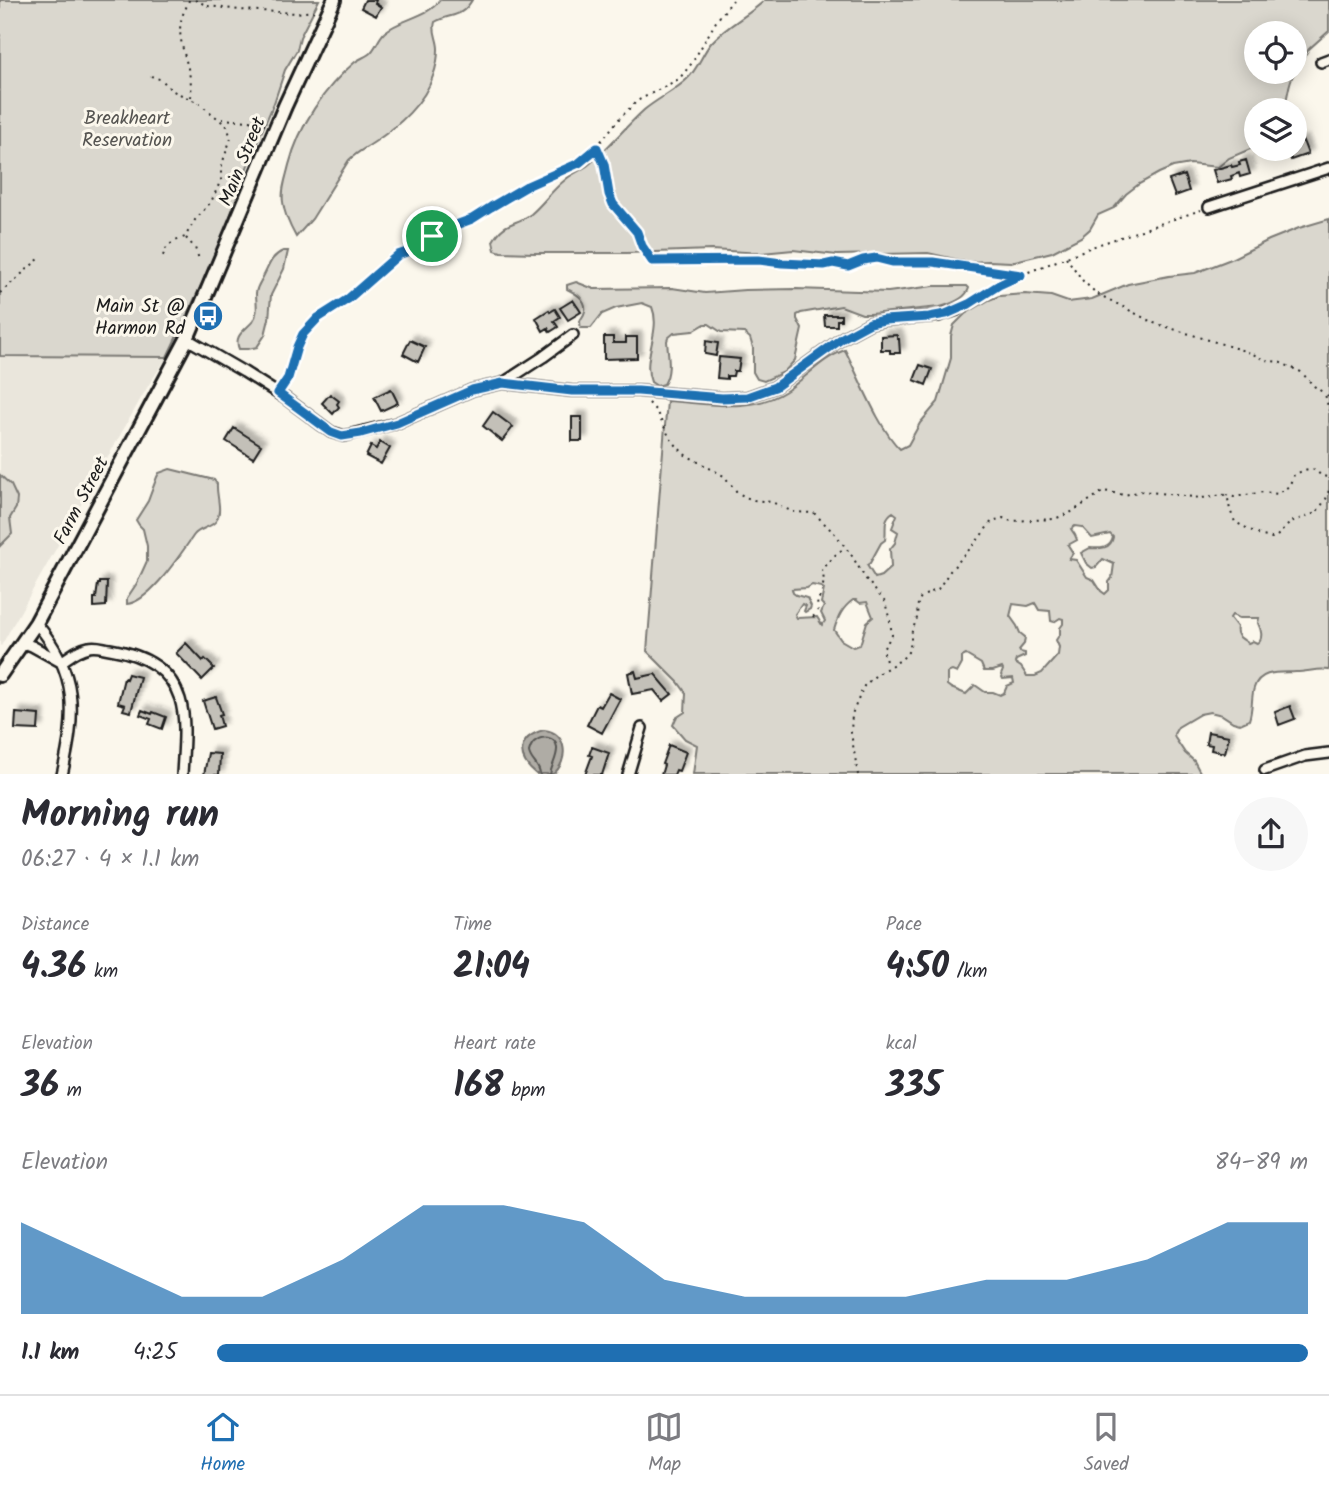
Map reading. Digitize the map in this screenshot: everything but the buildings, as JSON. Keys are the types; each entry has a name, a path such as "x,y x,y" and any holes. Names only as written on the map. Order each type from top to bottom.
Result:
{"main road":[{"name":"Main Street","path":"187,339 276,128 333,3"},
{"name":"Farm Street","path":"0,675 36,623 187,339"}],"street":[{"path":"1209,207 1329,168"},
{"path":"187,339 278,393 331,432 344,436 397,423 472,390 503,383 572,391 638,391 722,398 752,396 775,387 844,337 870,323 938,316 957,310"},
{"path":"503,383 573,335"},
{"path":"36,623 55,649 68,679 72,707 71,732 62,774"},
{"path":"23,643 61,662"},
{"path":"61,662 75,652 95,646 134,654 161,670 174,685 181,703 182,774"},
{"path":"628,774 642,728"},
{"path":"1265,770 1305,756 1329,752"}],"path":[{"path":"189,0 180,26 191,77 191,98"},
{"path":"195,0 208,6 297,13 309,13 333,3"},
{"path":"278,393 288,378 303,334 318,318 348,299 398,255 418,248 445,229 472,219 527,186 579,163 597,148 637,101 679,79 733,0"},
{"path":"151,76 162,80 171,90 191,98 219,119 227,126 231,138 211,202 195,220 185,237 169,244 161,260"},
{"path":"219,119 250,121 276,128"},
{"path":"597,148 604,164 613,204 637,232 652,261 759,260 848,266 876,258 892,262 933,262 1021,275"},
{"path":"957,310 1021,275 1209,207"},
{"path":"185,237 195,248 199,259"},
{"path":"1066,257 1083,281 1096,293 1153,323 1251,353 1264,360 1285,364 1301,372 1329,397"},
{"path":"0,293 40,258"},
{"path":"638,391 656,411 670,438 684,454 724,476 737,492 754,500 772,502 793,512 814,513 822,519 885,602 892,635 883,649 887,667"},
{"path":"1325,394 1329,411"},
{"path":"858,774 851,733 852,714 864,686 908,652 921,597 938,590 950,571 992,521 1003,518 1011,521 1055,519 1104,491 1124,495 1142,491 1201,498 1225,494 1234,498 1264,492 1279,494 1289,486 1294,475 1307,469 1329,477"},
{"path":"1225,494 1235,522 1262,536 1272,538 1277,537 1291,522 1315,513 1326,499 1329,490"},
{"path":"813,617 818,610 817,600 821,596 824,580 822,570 837,553 846,548"}],"shaded area":[{"path":"0,356 167,357 1,646 0,645"}],"green space":[{"name":"Breakheart Reservation","path":"0,0 319,0 285,70 227,225 167,357 0,356"},
{"path":"440,0 472,0 460,13 435,22 437,59 424,95 410,113 393,128 349,160 312,219 296,237 285,211 283,188 293,150 306,122 333,84 355,62 371,52 385,32 428,11"},
{"path":"765,0 1329,0 1329,31 1307,52 1307,21 1244,21 1244,84 1290,84 1287,98 1244,98 1244,152 1229,158 1218,167 1190,164 1159,173 1126,194 1114,208 1098,215 1090,229 1081,237 1052,252 1011,262 968,262 928,253 837,255 793,250 762,253 711,250 534,253 495,250 493,241 497,234 506,226 531,214 560,184 595,159 644,110 683,83 717,37"},
{"path":"1329,219 1329,670 1278,672 1261,678 1254,688 1249,720 1240,724 1210,712 1200,714 1178,727 1175,738 1201,774 693,774 697,745 685,739 673,725 676,718 685,712 686,693 647,651 667,401 728,405 758,403 786,391 821,363 845,350 877,416 900,449 908,445 920,423 938,402 951,358 954,325 965,314 989,300 999,296 1025,294 1051,296 1068,302 1092,299 1128,284 1195,273 1299,228","holes":["893,512 897,515 892,528 898,532 890,549 891,567 875,578 867,565 885,540 886,521","1075,526 1082,527 1092,538 1110,534 1113,537 1107,546 1090,548 1081,553 1092,568 1103,559 1114,564 1109,590 1105,594 1094,580 1087,577 1076,560 1069,559 1073,553 1068,545 1077,540 1071,529","812,585 824,589 821,603 824,606 821,613 825,621 822,625 817,617 797,618 795,614 802,604 806,606 805,612 811,606 807,598 796,595 792,589","853,600 867,602 873,617 867,622 860,645 853,647 841,640 834,630 846,606","1035,603 1039,610 1050,611 1051,621 1063,619 1056,640 1058,655 1042,673 1035,676 1027,676 1015,663 1025,656 1025,653 1019,650 1025,637 1010,616 1013,604 1028,606","1232,615 1239,618 1259,618 1261,639 1257,643 1248,643 1238,635 1237,627 1230,618","966,655 981,664 984,671 1002,668 1003,679 1013,678 1014,683 1007,686 1000,695 985,692 975,685 966,694 947,685 947,673 957,673 962,657"]},
{"path":"283,251 288,251 284,269 271,295 265,335 257,347 239,349 239,336 256,314 258,286 273,259"},
{"path":"576,282 594,289 672,288 705,293 796,289 888,292 934,286 969,288 961,298 940,307 862,314 841,306 801,313 797,315 802,329 795,360 784,372 764,381 757,379 753,372 753,348 750,338 744,333 721,332 705,324 693,331 674,333 667,341 668,374 664,384 657,386 651,382 648,364 655,325 652,307 642,303 616,308 602,314 591,328 581,328 584,303 567,289 567,285"},
{"path":"170,469 214,480 217,484 218,517 214,523 194,535 155,586 136,601 127,604 127,598 147,561 143,529 136,520 148,501 159,473"},
{"path":"0,475 11,485 17,498 16,508 10,518 12,534 0,546"}],"water":[{"path":"544,730 558,736 564,748 562,762 553,774 536,774 529,768 523,755 524,743 535,733"}],"place":[{"name":"Main St @ Harmon Rd","path":"208,316"}],"route":[{"path":"597,148 604,164 613,204 637,232 652,261 759,260 848,266 876,258 892,262 933,262 1021,275 946,314 870,323 844,337 775,387 747,397 722,398 619,390 572,391 503,383 472,390 386,426 346,436 334,434 278,393 288,378 303,334 318,318 348,299 398,255 418,248 432,236 472,219 527,186 579,163 597,148"}]}
